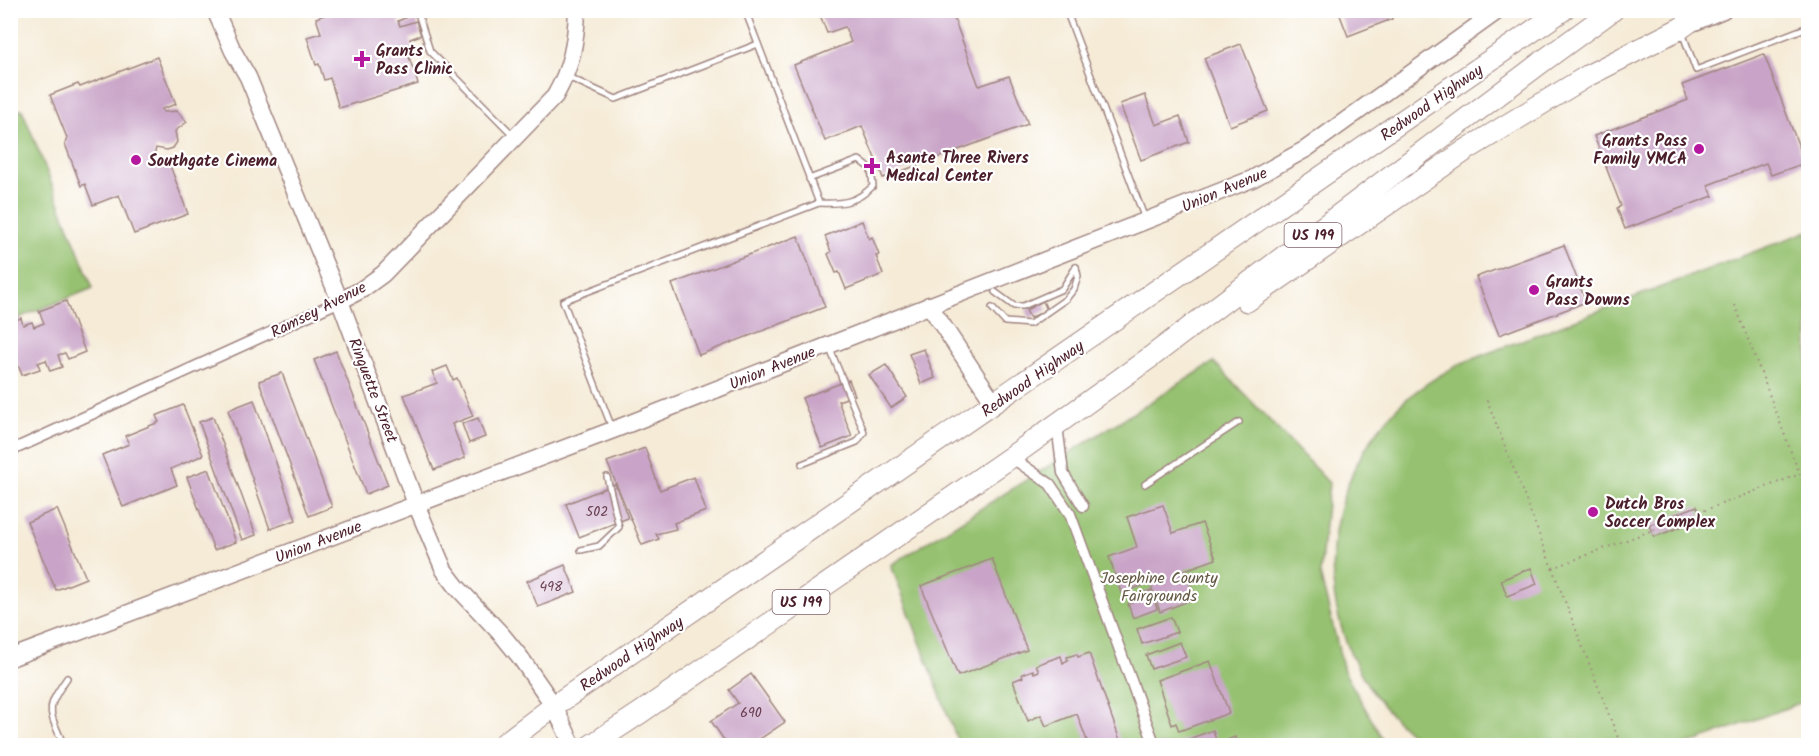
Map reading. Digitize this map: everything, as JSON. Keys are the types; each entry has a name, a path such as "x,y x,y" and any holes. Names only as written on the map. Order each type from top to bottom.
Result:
{"highway":[{"name":"Redwood Highway","path":"501,746 554,706 995,404 1563,10"},
{"name":"Redwood Highway","path":"590,746 1057,425 1613,10"},
{"path":"1148,359 1212,325 1466,150 1588,75 1681,28 1706,10"}],"street":[{"name":"Ringuette Street","path":"215,10 233,51 248,77 340,301 416,504 444,570 514,650 554,706 573,746"},
{"name":"Ramsey Avenue","path":"10,451 340,301 361,290 383,274 555,96 566,76 576,37 577,10"},
{"name":"Union Avenue","path":"10,658 613,430 1252,179 1306,150 1499,10"},
{"path":"1681,28 1723,10"},
{"path":"929,305 995,404"},
{"path":"1057,425 1063,473 1083,506"},
{"path":"1011,457 1050,484 1070,514 1155,746"}],"lane":[{"path":"417,10 430,51 514,136"},
{"path":"745,10 819,203"},
{"path":"1066,10 1146,222"},
{"path":"1681,28 1696,70 1809,27"},
{"path":"566,76 616,99 758,44"},
{"path":"613,430 563,301 819,203 839,204 862,197 873,186 871,169 858,160 809,179"},
{"path":"992,308 1005,322 1030,324 1066,299 1074,289 1078,276 1076,267 1062,289 1023,306 1014,306 995,292"},
{"path":"802,464 857,442 864,432 829,345"},
{"path":"1145,484 1239,422"},
{"path":"581,550 599,546 619,527 607,477"},
{"path":"64,746 50,711 52,699 67,678"}],"path":[{"path":"1735,305 1809,496"},
{"path":"1487,400 1618,738"},
{"path":"1552,568 1800,474"}],"green space":[{"path":"22,109 93,288 11,321 11,113"},
{"name":"Dutch Bros Soccer Complex","path":"1808,231 1808,700 1686,745 1427,746 1389,713 1361,674 1342,631 1333,586 1334,539 1344,493 1365,450 1402,403 1427,384 1462,363"},
{"name":"Josephine County Fairgrounds","path":"1214,362 1329,483 1320,574 1344,671 1386,745 959,745 891,565"}],"building":[{"name":"Grants Pass Clinic","path":"339,10 402,10 405,18 398,21 400,26 416,21 421,35 410,39 414,52 408,54 418,84 339,108 330,78 324,80 319,64 316,65 307,37 321,33 316,18"},
{"path":"818,10 951,10 979,86 1009,76 1028,124 883,178 862,126 825,141 794,65 851,42 845,27 827,33"},
{"path":"1338,10 1389,10 1392,19 1348,36"},
{"path":"1241,44 1268,111 1230,126 1204,58"},
{"name":"Grants Pass Family YMCA","path":"1764,54 1805,163 1771,175 1766,163 1708,185 1713,196 1625,229 1617,208 1621,206 1594,136 1688,100 1682,85"},
{"path":"157,57 176,104 162,109 163,112 177,111 187,122 175,131 177,142 173,148 167,150 156,148 154,156 157,164 168,160 188,214 134,234 119,195 93,205 85,184 81,186 65,144 67,138 50,95 78,84 80,87"},
{"path":"1145,95 1156,125 1180,116 1189,142 1141,160 1120,104"},
{"path":"862,221 869,239 872,237 883,274 846,289 828,254 831,252 825,236"},
{"path":"798,236 825,307 699,355 672,284"},
{"path":"1564,245 1586,302 1499,335 1476,277"},
{"path":"66,301 85,352 68,359 65,353 58,355 62,367 50,371 46,360 38,363 40,369 22,375 10,344 10,322 21,318 23,325 32,322 34,327 44,323 39,311"},
{"path":"1043,301 1047,310 1030,318 1026,310"},
{"path":"924,349 935,378 921,384 909,354"},
{"path":"336,351 388,485 366,494 314,360"},
{"path":"886,365 907,397 891,408 869,375"},
{"path":"447,366 453,380 457,378 473,416 452,424 465,458 434,470 404,395 437,383 432,372"},
{"path":"282,373 332,507 309,516 259,381"},
{"path":"849,380 855,395 838,401 852,436 822,448 802,398"},
{"path":"254,400 296,520 270,529 228,410"},
{"path":"183,405 203,455 171,469 177,485 123,507 102,455 129,444 125,436 159,422 156,416"},
{"path":"213,417 256,535 242,540 199,422"},
{"path":"478,418 485,437 469,443 462,424"},
{"path":"645,448 660,490 694,477 706,511 674,523 676,529 656,534 659,539 642,545 607,462"},
{"path":"209,469 236,542 214,550 187,477"},
{"path":"615,484 628,518 579,537 566,504"},
{"path":"1163,505 1173,533 1202,523 1216,559 1185,570 1196,598 1160,612 1150,583 1121,593 1109,557 1137,547 1127,517"},
{"path":"1697,506 1702,519 1654,537 1649,525"},
{"path":"57,509 86,578 56,590 27,522"},
{"path":"992,559 1027,650 958,676 921,586"},
{"path":"565,565 576,592 538,607 527,581"},
{"path":"1531,568 1537,584 1507,596 1501,580"},
{"path":"1151,590 1157,609 1133,618 1128,604 1143,599 1141,594"},
{"path":"1171,617 1177,632 1142,644 1137,629"},
{"path":"1180,642 1186,657 1151,669 1146,655"},
{"path":"1089,653 1122,746 1089,746 1077,714 1046,726 1041,715 1028,721 1013,681 1023,677 1022,674 1033,670 1034,673 1039,671 1036,665 1061,656 1063,663 1068,660 1067,657 1077,654 1078,657"},
{"path":"1210,661 1229,713 1179,731 1176,723 1172,725 1157,680"},
{"path":"751,674 785,722 760,739 763,743 759,746 728,746 711,721 738,703 729,690"},
{"path":"1213,730 1217,744 1235,737 1239,746 1179,746 1178,743"}],"place":[{"name":"Grants Pass Clinic","path":"362,59"},
{"name":"Grants Pass Family YMCA","path":"1699,149"},
{"name":"Southgate Cinema","path":"136,160"},
{"name":"Asante Three Rivers Medical Center","path":"872,166"},
{"name":"Grants Pass Downs","path":"1534,290"},
{"name":"Dutch Bros Soccer Complex","path":"1593,512"}]}
